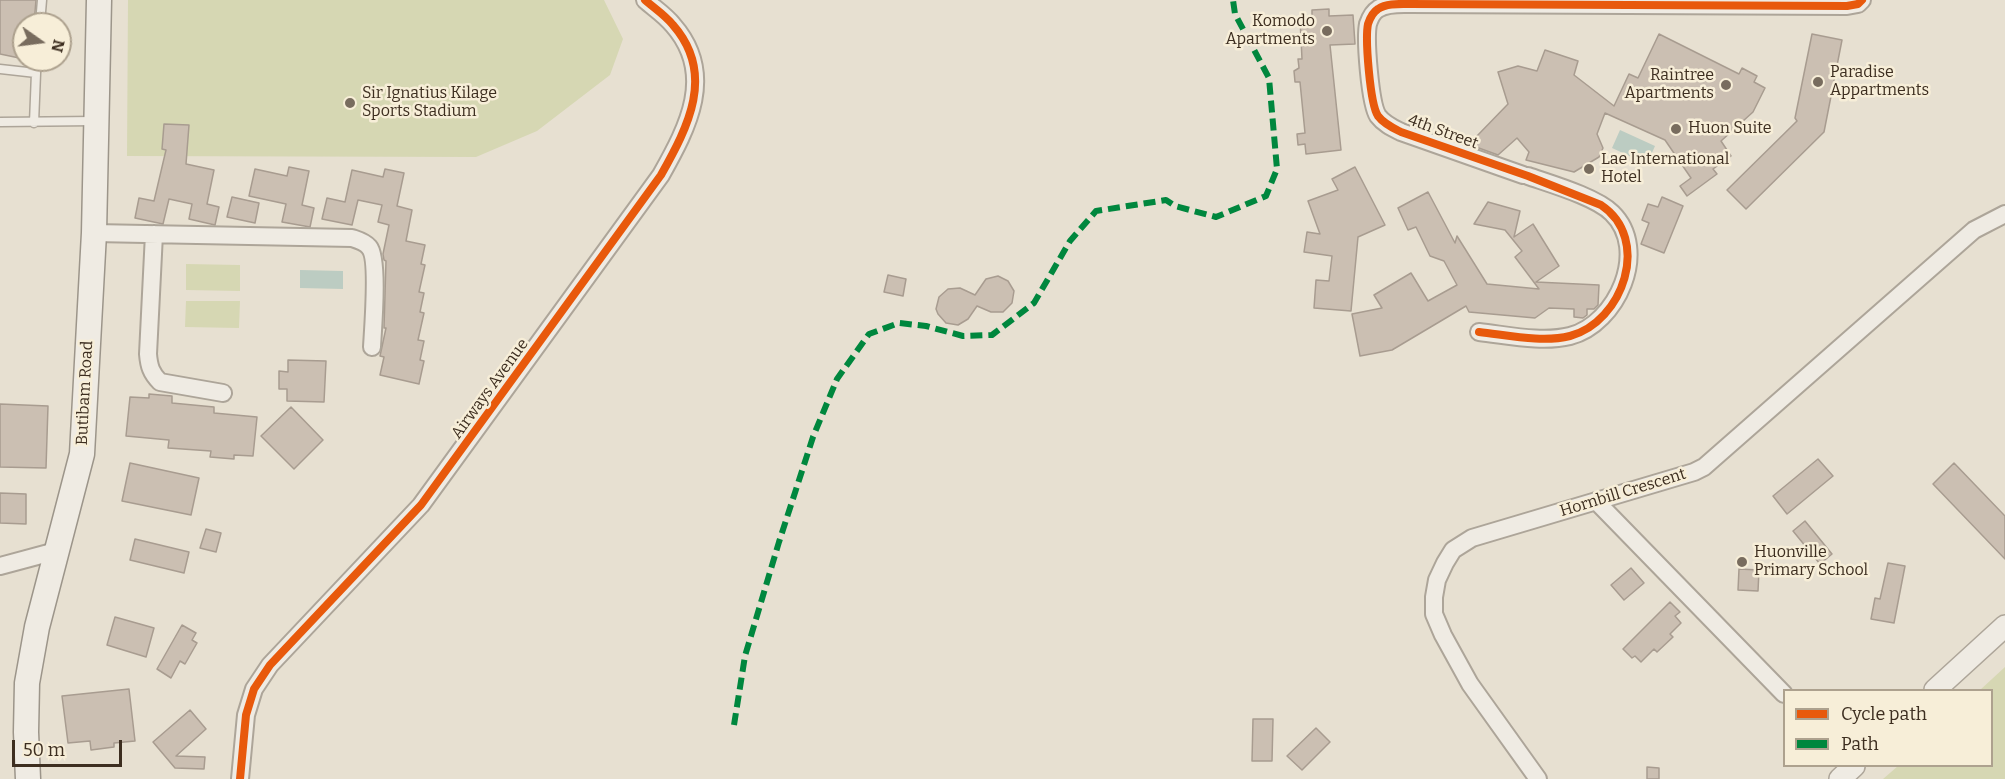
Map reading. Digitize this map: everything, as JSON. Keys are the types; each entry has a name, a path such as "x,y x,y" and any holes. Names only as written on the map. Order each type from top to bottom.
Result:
{"main road":[{"name":"Butibam Road","path":"28,779 27,683 37,627 82,454 94,232 99,0"}],"street":[{"name":"Airways Avenue","path":"240,779 246,715 254,689 270,665 421,505 661,175 679,141 690,116 695,83 695,63 687,43 673,24 645,0"},
{"name":"4th Street","path":"1479,332 1537,338 1569,336 1591,326 1613,303 1626,275 1629,256 1627,242 1619,221 1611,212 1575,194 1401,132 1386,124 1377,115 1373,102 1367,43 1371,16 1378,9 1391,4 1847,6 1858,4 1862,0"},
{"name":"Hornbill Crescent","path":"1538,779 1470,684 1434,614 1437,580 1453,550 1472,538 1694,472 1704,466 1974,230 2005,214"},
{"path":"94,232 352,238 364,242 370,248 374,269 372,347"},
{"path":"154,234 149,368 160,382 223,393"},
{"path":"1596,501 1783,692"},
{"path":"0,566 56,551"},
{"path":"1936,689 2005,626"},
{"path":"1840,779 1852,767"}],"lane":[{"path":"0,69 36,73 34,123"},
{"path":"0,122 96,121"}],"green space":[{"name":"Sir Ignatius Kilage Sports Stadium","path":"128,0 604,0 623,39 610,75 537,131 476,157 127,156"},
{"path":"186,264 240,265 240,291 186,290"},
{"path":"186,301 240,301 239,328 185,327"},
{"path":"2005,667 2005,779 1883,779 1897,767 1993,767 1993,689 1981,689"}],"shaded area":[{"path":"1620,130 1655,146 1647,164 1612,148"},
{"path":"300,270 343,271 343,289 300,288"}],"building":[{"path":"0,0 36,0 35,12 12,12 12,56 0,54"},
{"path":"1329,9 1329,16 1353,15 1355,44 1330,45 1341,150 1306,154 1305,144 1298,145 1297,134 1305,133 1300,82 1295,82 1294,71 1299,68 1298,59 1302,59 1300,19 1312,18 1312,10"},
{"path":"1659,34 1739,74 1742,68 1757,76 1754,82 1765,88 1753,112 1721,141 1731,156 1713,169 1717,174 1687,196 1680,186 1691,178 1665,140 1605,113 1597,134 1603,148 1599,157 1574,172 1526,160 1529,152 1517,138 1498,155 1476,147 1475,138 1508,104 1498,72 1518,66 1537,71 1545,50 1578,61 1574,75 1614,106 1629,74 1638,78"},
{"name":"Paradise Appartments","path":"1812,34 1842,40 1824,132 1746,209 1727,190 1797,121 1795,118"},
{"path":"164,124 189,125 186,164 214,170 207,204 219,207 215,225 189,219 192,204 169,199 163,224 135,218 139,198 154,201 166,150 162,149"},
{"path":"289,167 309,171 302,205 314,208 310,227 282,222 286,204 249,196 255,169 287,176"},
{"path":"1355,167 1385,225 1358,237 1351,311 1314,308 1316,280 1329,281 1332,256 1304,252 1307,232 1320,234 1308,201 1338,190 1332,179"},
{"path":"385,169 404,173 397,206 412,210 406,241 425,245 421,264 425,265 419,292 424,293 420,312 424,313 418,340 424,341 420,360 424,361 419,384 380,375 384,357 380,356 386,328 384,328 386,261 383,254 389,225 378,222 382,205 358,200 352,225 322,219 327,198 345,202 352,170 383,177"},
{"path":"1428,192 1455,243 1457,236 1487,284 1539,289 1515,257 1522,251 1505,230 1474,224 1488,202 1520,211 1514,237 1533,224 1559,266 1536,282 1599,285 1598,305 1594,309 1587,309 1587,315 1583,318 1574,317 1574,309 1549,308 1535,318 1469,312 1466,306 1392,350 1360,356 1352,314 1382,308 1374,295 1411,273 1428,301 1457,285 1444,261 1430,256 1416,227 1408,230 1398,208"},
{"path":"232,197 259,203 255,223 227,217"},
{"path":"1662,197 1683,206 1664,253 1641,244 1649,223 1642,220 1648,204 1658,207"},
{"path":"888,275 906,279 903,296 884,292"},
{"path":"998,276 1008,281 1014,291 1012,303 1003,312 991,312 977,306 968,319 958,325 946,323 938,314 936,309 939,297 948,289 960,288 975,295 986,279"},
{"path":"288,360 326,361 324,402 287,401 287,389 279,389 279,371 288,372"},
{"path":"149,394 172,396 172,403 214,407 214,413 257,417 253,456 234,455 234,459 210,457 211,451 168,448 169,440 126,436 130,397 149,398"},
{"path":"0,404 48,406 46,468 0,467"},
{"path":"291,407 323,440 294,469 261,436"},
{"path":"1818,459 1833,476 1787,514 1773,496"},
{"path":"130,463 199,478 191,515 122,501"},
{"path":"1954,463 2005,516 2005,559 1933,484"},
{"path":"0,493 26,494 26,524 0,523"},
{"path":"1805,521 1832,554 1820,564 1793,531"},
{"path":"206,529 221,533 216,552 200,548"},
{"path":"135,539 189,552 184,573 130,560"},
{"path":"1888,563 1905,566 1894,623 1871,619 1875,598 1880,599"},
{"path":"1631,568 1644,583 1624,600 1611,585"},
{"path":"1739,569 1759,570 1758,591 1738,590"},
{"path":"1670,602 1680,612 1675,616 1681,623 1670,634 1673,637 1657,652 1654,649 1641,662 1635,656 1632,658 1623,649"},
{"path":"115,617 154,628 146,657 107,645"},
{"path":"182,625 196,633 192,640 197,643 185,664 180,661 171,678 157,669"},
{"path":"129,689 135,741 114,743 114,747 91,750 90,741 68,743 62,696"},
{"path":"190,710 206,729 176,756 205,757 204,769 175,768 153,742"},
{"path":"1253,719 1273,719 1272,761 1252,761"},
{"path":"1316,728 1330,742 1302,770 1287,756"},
{"path":"1647,767 1659,768 1659,779 1647,779"}],"marked path":[{"path":"734,725 745,656 813,437 837,379 869,334 899,323 926,326 963,336 992,335 1034,303 1070,241 1096,211 1166,200 1175,206 1216,217 1266,196 1277,169 1269,78 1235,14 1233,0"}],"cycle path":[{"path":"240,779 246,715 254,689 270,665 421,505 661,175 671,157 688,119 693,100 695,81 693,62 686,44 673,25 645,0"},
{"path":"1479,332 1548,339 1570,336 1589,328 1617,297 1628,258 1625,238 1616,220 1601,205 1528,176 1401,132 1383,121 1375,109 1368,57 1368,24 1376,10 1398,4 1847,6 1858,4 1862,0"}],"place":[{"name":"Komodo Apartments","path":"1327,31"},
{"name":"Paradise Appartments","path":"1818,82"},
{"name":"Raintree Apartments","path":"1726,85"},
{"name":"Sir Ignatius Kilage Sports Stadium","path":"350,103"},
{"name":"Huon Suite","path":"1676,129"},
{"name":"Lae International Hotel","path":"1589,169"},
{"name":"Huonville Primary School","path":"1742,562"}]}
